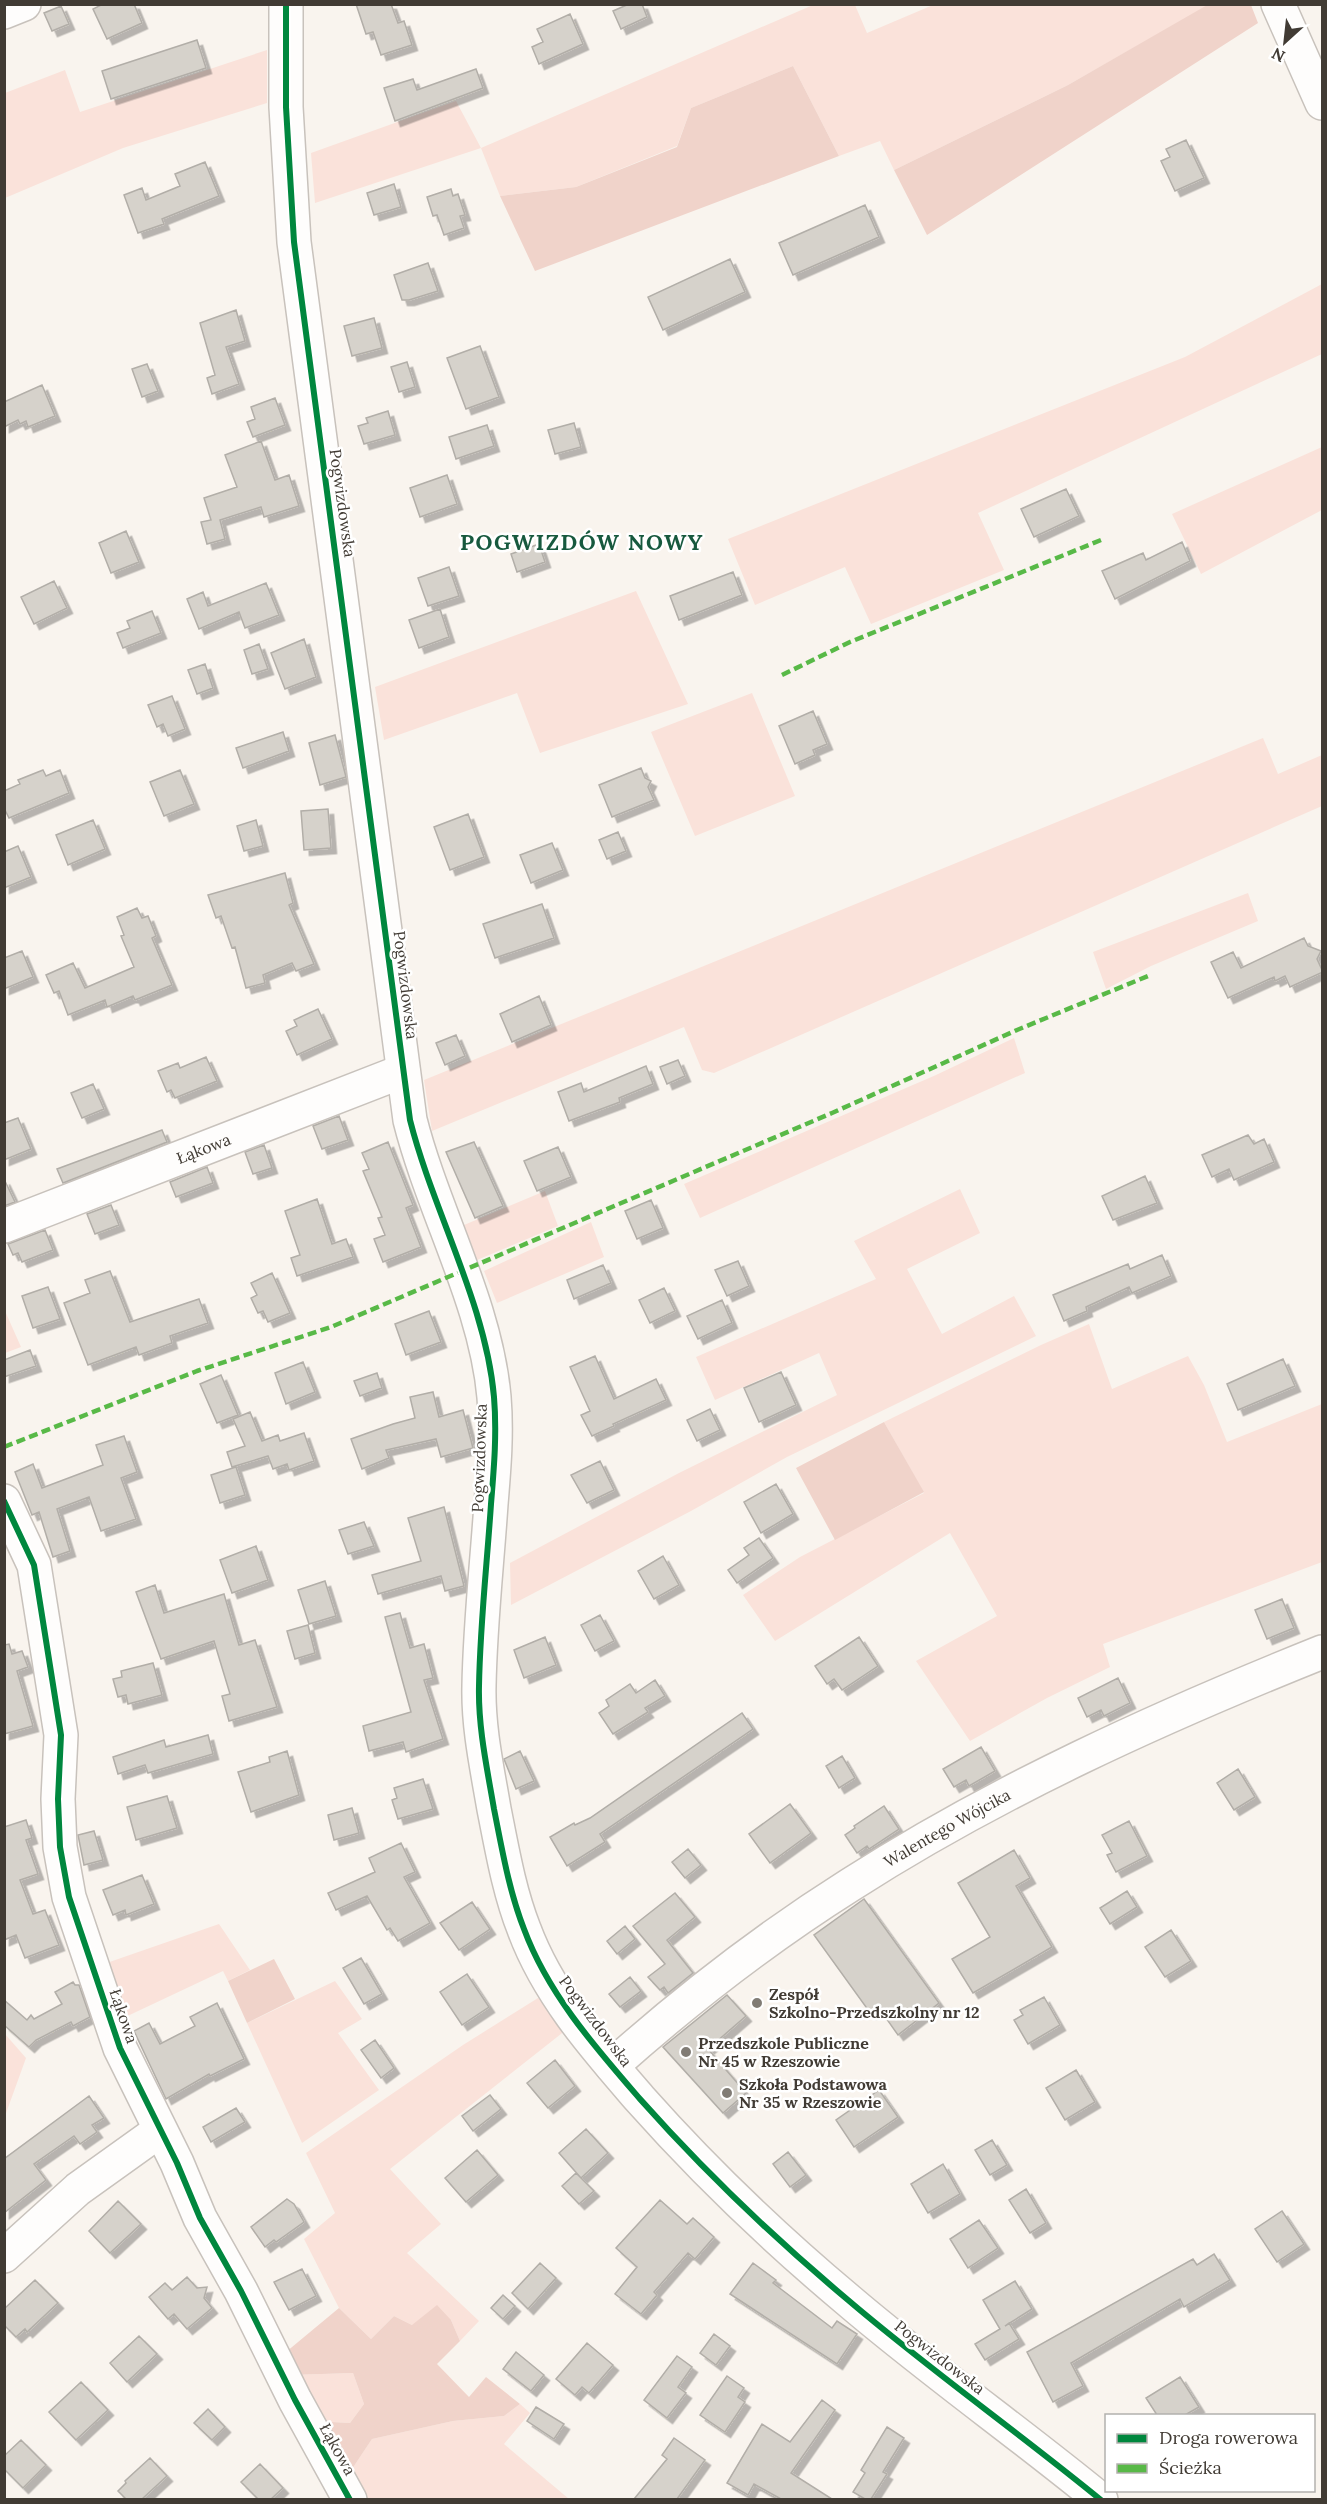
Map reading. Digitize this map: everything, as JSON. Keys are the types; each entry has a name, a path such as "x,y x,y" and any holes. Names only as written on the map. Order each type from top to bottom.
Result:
{"street":[{"path":"4,12 24,4"},
{"name":"Pogwizdowska","path":"286,4 286,107 294,242 410,1120 418,1152 479,1324 488,1356 494,1394 496,1429 494,1471 479,1688 481,1728 502,1849 520,1918 550,1983 612,2066 713,2177 787,2247 890,2335 1101,2499"},
{"path":"1278,4 1323,103"},
{"name":"Łąkowa","path":"4,1226 404,1071"},
{"name":"Łąkowa","path":"4,1501 34,1565 36,1576 61,1735 58,1799 60,1847 69,1897 120,2048 159,2131 177,2163 200,2218 241,2291 295,2400 350,2499"},
{"name":"Walentego Wójcika","path":"612,2066 678,2008 802,1916 939,1832 1049,1773 1151,1723 1323,1652"},
{"path":"4,2256 78,2189 159,2131"}],"shaded area":[{"path":"1209,4 1251,5 1258,23 927,235 894,170 1068,85"},
{"path":"813,5 855,5 867,33 933,5 1209,5 1068,85 894,170 880,141 839,156 793,66 691,108 677,146 576,187 500,196 481,148"},
{"path":"267,50 267,103 123,148 5,198 5,93 65,70 80,112"},
{"path":"793,66 839,156 535,271 500,196 576,187 677,147 691,108"},
{"path":"456,101 481,148 315,203 311,153"},
{"path":"1322,284 1322,354 978,513 1004,570 871,624 845,567 755,605 728,539 1185,357"},
{"path":"1322,447 1322,510 1201,574 1172,514"},
{"path":"636,591 688,704 540,753 517,693 384,740 375,687"},
{"path":"752,693 795,796 695,836 651,732"},
{"path":"1263,738 1278,774 1322,755 1322,806 714,1073 702,1070 684,1027 432,1131 424,1080"},
{"path":"1248,893 1258,921 1151,966 1106,989 1093,952"},
{"path":"1014,1038 1025,1073 700,1218 684,1184 936,1075"},
{"path":"960,1189 980,1233 907,1269 942,1334 1014,1296 1036,1336 787,1457 691,1511 511,1605 510,1563 679,1473 837,1395 819,1353 715,1400 696,1357 876,1279 854,1241"},
{"path":"545,1191 558,1226 477,1260 464,1225"},
{"path":"591,1222 604,1257 497,1303 484,1271"},
{"path":"5,1311 21,1347 4,1353"},
{"path":"1089,1324 1112,1389 1188,1356 1204,1385 1227,1442 1322,1404 1322,1562 1103,1644 1110,1667 1047,1698 970,1741 916,1661 997,1616 950,1533 775,1641 743,1595 800,1557 924,1493 884,1422"},
{"path":"884,1422 924,1492 835,1540 796,1468"},
{"path":"219,1924 250,1970 228,1981 223,1971 119,2020 98,1966"},
{"path":"274,1959 295,1999 247,2023 228,1981"},
{"path":"335,1981 362,2019 338,2033 379,2090 302,2143 247,2023"},
{"path":"538,1998 544,1999 566,2030 390,2169 441,2224 407,2253 479,2321 460,2341 451,2320 412,2325 394,2316 371,2339 339,2308 304,2239 335,2213 306,2153 463,2045"},
{"path":"5,2034 26,2058 5,2116 4,2115"},
{"path":"437,2305 451,2320 460,2341 437,2364 469,2397 486,2377 520,2404 504,2416 453,2421 372,2439 346,2478 314,2421 350,2423 364,2404 353,2373 291,2375 280,2357 339,2308 371,2339 394,2316 412,2325"},
{"path":"353,2373 364,2404 350,2423 314,2421 291,2375"},
{"path":"520,2404 530,2413 504,2444 569,2499 358,2499 346,2478 372,2439 453,2421 504,2416"}],"building":[{"path":"103,4 134,4 142,23 107,39 93,9"},
{"path":"356,4 391,4 398,23 404,21 412,45 381,55 373,32 366,34"},
{"path":"629,4 642,4 647,17 621,29 613,11"},
{"path":"61,6 69,24 52,31 44,13"},
{"path":"570,14 583,44 539,64 532,47 543,42 537,29"},
{"path":"197,40 206,68 111,99 102,71"},
{"path":"476,69 483,88 395,121 384,88 413,79 417,90"},
{"path":"1186,140 1204,178 1175,191 1161,161 1170,157 1166,149"},
{"path":"205,162 219,196 162,219 164,224 138,233 124,195 142,188 146,200 180,186 175,174"},
{"path":"394,184 401,207 374,215 367,193"},
{"path":"451,189 453,196 458,194 465,215 460,216 464,228 444,235 437,215 433,216 427,197"},
{"path":"865,205 879,237 793,275 779,243"},
{"path":"730,259 745,292 663,330 648,297"},
{"path":"428,263 438,291 402,300 394,275"},
{"path":"236,310 245,341 226,347 239,384 212,394 207,378 215,375 200,323"},
{"path":"374,318 382,348 352,356 344,326"},
{"path":"480,346 499,397 466,409 447,358"},
{"path":"407,362 415,387 399,392 391,367"},
{"path":"147,364 158,391 142,397 132,369"},
{"path":"42,385 55,416 28,427 26,421 20,424 18,420 4,427 4,402"},
{"path":"275,398 285,425 253,437 247,422 255,419 251,407"},
{"path":"388,411 395,435 364,444 358,426 368,423 366,418"},
{"path":"574,423 581,447 555,454 548,430"},
{"path":"487,425 494,446 456,459 449,437"},
{"path":"261,441 275,480 289,475 299,506 264,517 261,507 220,520 225,539 207,544 201,522 211,520 204,498 237,487 225,455"},
{"path":"447,475 457,504 420,517 410,488"},
{"path":"1066,489 1079,516 1034,537 1021,509"},
{"path":"126,531 139,562 111,573 99,543"},
{"path":"1182,542 1190,561 1115,599 1102,571 1143,553 1146,560"},
{"path":"539,544 545,562 517,572 511,554"},
{"path":"449,567 459,596 428,606 418,578"},
{"path":"733,572 742,595 679,620 670,596"},
{"path":"54,581 67,608 34,624 21,597"},
{"path":"266,583 279,615 245,628 239,612 199,629 187,599 203,592 208,606"},
{"path":"440,609 449,637 419,648 409,620"},
{"path":"152,611 161,633 123,648 117,633 130,628 127,621"},
{"path":"304,639 316,677 285,689 271,653"},
{"path":"259,644 268,669 252,674 244,650"},
{"path":"205,664 213,688 197,694 188,670"},
{"path":"172,696 185,729 168,736 163,724 157,727 148,705"},
{"path":"813,711 827,744 813,750 815,755 795,764 779,726"},
{"path":"283,732 289,751 243,768 236,748"},
{"path":"335,735 346,777 320,785 309,743"},
{"path":"641,768 645,778 651,781 648,787 654,800 612,817 599,785"},
{"path":"43,770 46,776 60,770 69,793 9,818 4,808 4,791 20,784 18,780"},
{"path":"180,770 194,804 164,816 150,782"},
{"path":"328,809 331,848 304,850 301,811"},
{"path":"468,814 484,857 450,870 434,827"},
{"path":"93,820 105,849 68,865 56,835"},
{"path":"256,820 263,846 244,851 237,826"},
{"path":"618,832 626,851 607,859 599,840"},
{"path":"552,843 563,870 531,883 520,855"},
{"path":"18,846 31,877 4,888 4,852"},
{"path":"285,873 293,903 289,905 314,964 296,971 292,963 263,975 265,983 246,988 235,947 232,948 221,916 216,918 208,895"},
{"path":"542,904 554,938 495,958 483,924"},
{"path":"137,908 142,918 148,916 156,936 152,938 172,985 135,1000 133,996 107,1007 105,1000 68,1015 59,991 54,993 46,975 73,963 85,988 134,967 121,936 124,935 117,917"},
{"path":"1304,938 1308,946 1321,951 1317,959 1323,972 1290,987 1285,976 1275,981 1274,977 1228,998 1211,962 1233,952 1241,968"},
{"path":"22,951 33,977 4,989 4,958"},
{"path":"539,996 551,1025 512,1042 500,1014"},
{"path":"318,1009 332,1039 297,1055 286,1031 297,1026 294,1020"},
{"path":"456,1035 465,1056 445,1065 436,1043"},
{"path":"206,1057 217,1081 175,1098 171,1090 167,1092 158,1071 178,1063 180,1068"},
{"path":"678,1060 685,1076 667,1084 660,1067"},
{"path":"646,1066 653,1084 619,1098 620,1102 569,1121 558,1092 581,1083 584,1092"},
{"path":"93,1084 104,1109 82,1118 71,1093"},
{"path":"339,1116 348,1140 322,1149 313,1126"},
{"path":"18,1118 31,1149 4,1160 4,1123"},
{"path":"162,1130 167,1142 63,1183 57,1169"},
{"path":"1248,1135 1254,1144 1264,1139 1274,1162 1234,1180 1229,1169 1212,1177 1202,1155"},
{"path":"388,1142 413,1205 406,1208 421,1247 383,1262 374,1239 385,1235 378,1218 382,1217 363,1171 369,1169 362,1153"},
{"path":"474,1142 503,1206 475,1218 446,1152"},
{"path":"264,1145 272,1168 253,1174 245,1152"},
{"path":"558,1147 571,1177 537,1191 524,1161"},
{"path":"207,1167 213,1183 176,1197 170,1182"},
{"path":"1145,1176 1157,1203 1113,1220 1102,1196"},
{"path":"4,1179 15,1202 4,1206"},
{"path":"317,1199 332,1244 346,1239 353,1257 297,1276 291,1258 300,1255 285,1211"},
{"path":"651,1200 663,1228 637,1239 625,1211"},
{"path":"111,1205 119,1225 95,1234 87,1214"},
{"path":"45,1230 53,1250 22,1262 18,1253 13,1255 8,1244"},
{"path":"1162,1255 1171,1276 1132,1293 1129,1287 1086,1307 1087,1311 1064,1321 1053,1295 1128,1264 1130,1269"},
{"path":"738,1261 749,1286 727,1296 715,1270"},
{"path":"603,1265 611,1283 574,1299 567,1280"},
{"path":"110,1271 130,1322 199,1299 208,1323 170,1336 172,1343 139,1355 136,1347 88,1365 64,1303 90,1293 85,1280"},
{"path":"272,1273 290,1313 268,1322 263,1311 258,1313 251,1298 257,1295 251,1283"},
{"path":"48,1287 60,1319 33,1328 22,1296"},
{"path":"664,1288 675,1311 650,1323 639,1300"},
{"path":"722,1300 732,1323 698,1339 687,1316"},
{"path":"429,1311 441,1342 406,1355 395,1324"},
{"path":"30,1350 36,1366 4,1377 4,1360"},
{"path":"595,1356 614,1399 656,1379 666,1400 592,1436 581,1415 590,1411 570,1367"},
{"path":"1283,1359 1295,1386 1238,1410 1227,1384"},
{"path":"303,1362 315,1392 286,1404 275,1373"},
{"path":"781,1372 796,1405 759,1422 744,1388"},
{"path":"377,1373 382,1388 360,1396 354,1381"},
{"path":"221,1375 238,1415 217,1423 200,1384"},
{"path":"433,1392 439,1417 463,1410 473,1448 441,1457 436,1439 386,1450 389,1458 362,1469 351,1439 415,1418 410,1397"},
{"path":"710,1409 720,1430 697,1441 687,1420"},
{"path":"250,1412 262,1441 278,1435 280,1441 304,1433 314,1461 289,1470 287,1464 273,1469 268,1456 232,1467 227,1452 245,1446 233,1419"},
{"path":"124,1436 137,1472 121,1478 136,1519 101,1531 89,1497 57,1509 70,1551 53,1557 39,1512 32,1515 15,1472 33,1464 42,1488 103,1465 96,1445"},
{"path":"600,1461 614,1490 587,1503 571,1475"},
{"path":"236,1467 245,1495 220,1503 211,1475"},
{"path":"776,1484 793,1514 761,1533 744,1502"},
{"path":"444,1507 464,1586 445,1591 441,1576 378,1594 372,1575 421,1561 408,1518"},
{"path":"364,1522 374,1546 348,1554 339,1530"},
{"path":"759,1538 773,1558 737,1583 728,1570 749,1555 744,1548"},
{"path":"256,1546 268,1580 232,1593 220,1560"},
{"path":"663,1556 679,1585 654,1599 638,1571"},
{"path":"325,1581 336,1616 309,1624 298,1590"},
{"path":"155,1585 164,1613 224,1594 239,1645 255,1640 277,1707 229,1721 222,1696 230,1694 214,1641 161,1659 136,1592"},
{"path":"1282,1599 1294,1628 1267,1639 1255,1610"},
{"path":"400,1613 410,1648 424,1644 433,1678 424,1680 443,1739 406,1752 403,1742 369,1751 363,1726 411,1712 385,1617"},
{"path":"600,1615 614,1641 595,1651 581,1625"},
{"path":"308,1625 315,1653 295,1659 287,1631"},
{"path":"545,1637 556,1665 524,1678 514,1650"},
{"path":"859,1637 878,1666 842,1690 834,1679 827,1684 815,1666"},
{"path":"9,1644 12,1654 22,1651 28,1667 17,1671 33,1726 4,1734 4,1645"},
{"path":"153,1663 162,1695 128,1704 126,1695 118,1697 113,1679 122,1677 121,1671"},
{"path":"1118,1678 1130,1703 1104,1716 1101,1710 1087,1717 1078,1698"},
{"path":"655,1680 665,1696 645,1708 648,1712 613,1734 599,1713 609,1706 606,1700 630,1684 636,1693"},
{"path":"742,1713 753,1729 600,1834 605,1842 567,1866 550,1837 574,1823 575,1825 590,1818"},
{"path":"208,1735 213,1754 148,1773 145,1765 118,1774 113,1757 164,1740 166,1747"},
{"path":"981,1747 995,1771 969,1786 966,1780 954,1787 943,1769"},
{"path":"287,1751 299,1795 251,1812 238,1772 270,1762 269,1757"},
{"path":"520,1751 534,1781 516,1789 504,1759"},
{"path":"842,1756 855,1778 839,1788 826,1766"},
{"path":"1238,1769 1255,1797 1234,1810 1217,1783"},
{"path":"423,1779 433,1809 398,1819 392,1800 397,1798 394,1788"},
{"path":"167,1796 177,1828 136,1840 127,1807"},
{"path":"790,1804 811,1833 770,1863 749,1834"},
{"path":"884,1806 899,1829 869,1849 867,1846 857,1853 845,1835 855,1828 854,1826"},
{"path":"352,1808 359,1833 334,1840 328,1815"},
{"path":"26,1820 32,1838 26,1840 38,1874 20,1880 33,1914 45,1910 59,1945 25,1958 16,1935 4,1940 4,1827"},
{"path":"1129,1821 1147,1856 1116,1872 1107,1855 1112,1853 1102,1835"},
{"path":"94,1831 103,1860 84,1865 78,1835"},
{"path":"401,1843 415,1872 404,1877 430,1923 398,1941 390,1928 387,1930 367,1896 336,1910 328,1893 375,1872 369,1858"},
{"path":"688,1849 701,1865 685,1878 672,1862"},
{"path":"1014,1850 1030,1878 1016,1886 1052,1947 973,1993 952,1959 990,1937 958,1883"},
{"path":"142,1875 154,1904 126,1915 125,1910 113,1915 103,1890"},
{"path":"1127,1891 1137,1907 1110,1924 1100,1908"},
{"path":"675,1893 695,1917 667,1940 693,1973 668,1993 664,1987 660,1990 648,1977 665,1964 633,1926"},
{"path":"864,1899 939,2003 898,2035 879,2008 871,2014 814,1935"},
{"path":"472,1902 490,1929 459,1950 440,1923"},
{"path":"625,1926 635,1939 617,1954 607,1941"},
{"path":"1171,1930 1191,1961 1165,1977 1145,1947"},
{"path":"361,1958 382,1994 364,2004 343,1968"},
{"path":"467,1974 489,2007 462,2025 440,1992"},
{"path":"630,1977 641,1991 620,2007 609,1994"},
{"path":"73,1982 79,1985 90,2017 73,2026 71,2022 36,2040 29,2047 4,2025 4,2000 27,2020 31,2015 34,2019 62,2004 55,1992"},
{"path":"727,1995 746,2016 708,2049 746,2093 723,2113 663,2047"},
{"path":"1044,1997 1060,2025 1028,2044 1014,2020 1023,2015 1020,2010"},
{"path":"217,2003 244,2059 210,2076 209,2074 166,2099 134,2031 149,2023 160,2044 195,2026 190,2017"},
{"path":"375,2040 394,2068 381,2078 361,2050"},
{"path":"555,2060 575,2086 548,2108 527,2083"},
{"path":"1076,2070 1095,2102 1065,2120 1046,2088"},
{"path":"879,2090 898,2117 854,2147 836,2120"},
{"path":"490,2095 501,2109 473,2131 462,2116"},
{"path":"89,2096 104,2118 92,2125 97,2132 80,2144 74,2136 34,2164 46,2180 4,2213 4,2159"},
{"path":"236,2108 245,2122 211,2142 203,2127"},
{"path":"586,2129 608,2153 581,2178 559,2153"},
{"path":"992,2140 1007,2165 990,2175 975,2150"},
{"path":"477,2150 498,2175 466,2202 445,2178"},
{"path":"788,2152 806,2175 790,2187 773,2164"},
{"path":"943,2164 960,2194 928,2213 911,2184"},
{"path":"576,2173 594,2191 579,2204 562,2186"},
{"path":"1026,2189 1046,2223 1030,2233 1009,2200"},
{"path":"287,2199 294,2204 304,2222 265,2247 251,2227"},
{"path":"660,2200 687,2224 693,2218 714,2237 695,2259 688,2253 654,2292 657,2295 641,2314 615,2294 637,2267 616,2248"},
{"path":"118,2201 141,2224 110,2253 89,2231"},
{"path":"1282,2211 1304,2244 1277,2262 1255,2229"},
{"path":"979,2220 998,2248 968,2268 950,2239"},
{"path":"1214,2254 1230,2280 1184,2307 1180,2299 1071,2363 1083,2386 1053,2402 1027,2352 1193,2259 1197,2265"},
{"path":"540,2263 556,2278 528,2309 512,2293"},
{"path":"753,2263 776,2280 773,2283 832,2328 837,2321 857,2334 837,2364 730,2294"},
{"path":"302,2269 316,2296 289,2310 274,2282"},
{"path":"187,2277 197,2288 207,2287 204,2298 212,2308 187,2329 174,2314 168,2319 149,2297 165,2283 172,2290"},
{"path":"35,2280 58,2303 27,2332 25,2329 16,2337 4,2325 4,2309"},
{"path":"1015,2281 1032,2309 1009,2323 1019,2339 985,2360 975,2344 1000,2329 983,2300"},
{"path":"503,2295 515,2306 503,2319 491,2308"},
{"path":"714,2334 730,2346 716,2365 700,2353"},
{"path":"139,2336 157,2354 127,2382 110,2363"},
{"path":"587,2343 613,2365 589,2393 582,2387 575,2395 556,2379"},
{"path":"516,2352 544,2375 531,2391 503,2369"},
{"path":"677,2356 692,2367 678,2387 686,2393 667,2418 644,2400"},
{"path":"727,2376 744,2388 738,2397 745,2402 725,2432 700,2415"},
{"path":"1180,2377 1199,2407 1187,2414 1156,2414 1146,2398"},
{"path":"81,2382 108,2410 76,2440 49,2412"},
{"path":"822,2400 835,2410 791,2473 832,2499 781,2499 754,2484 748,2495 727,2483 762,2424 790,2442"},
{"path":"536,2407 564,2424 554,2439 527,2421"},
{"path":"208,2409 225,2427 212,2440 194,2423"},
{"path":"887,2427 904,2438 883,2472 887,2474 871,2499 865,2499 853,2492 865,2473 861,2470"},
{"path":"674,2438 705,2460 677,2499 634,2499 667,2459 662,2455"},
{"path":"21,2440 46,2465 23,2488 4,2469 4,2456"},
{"path":"150,2458 167,2476 142,2499 126,2499 118,2491 126,2483 125,2481"},
{"path":"260,2464 283,2488 271,2499 258,2499 241,2482"}],"marked path":[{"path":"782,675 850,642 1101,540"},
{"path":"4,1447 197,1371 331,1327 832,1113 1017,1030 1148,976"}],"cycle path":[{"path":"286,4 286,107 294,242 410,1120 481,1327 494,1397 495,1451 481,1640 479,1701 494,1809 514,1900 534,1953 559,1998 574,2019 640,2099 714,2178 820,2277 1101,2500"},
{"path":"4,1501 34,1565 61,1735 58,1799 60,1847 69,1897 120,2048 177,2163 200,2218 241,2291 295,2400 350,2500"}],"place":[{"name":"Zespół Szkolno-Przedszkolny nr 12","path":"757,2003"},
{"name":"Przedszkole Publiczne Nr 45 w Rzeszowie","path":"686,2052"},
{"name":"Szkoła Podstawowa Nr 35 w Rzeszowie","path":"727,2093"}],"district":[{"name":"POGWIZDÓW NOWY","path":"582,542"}]}
